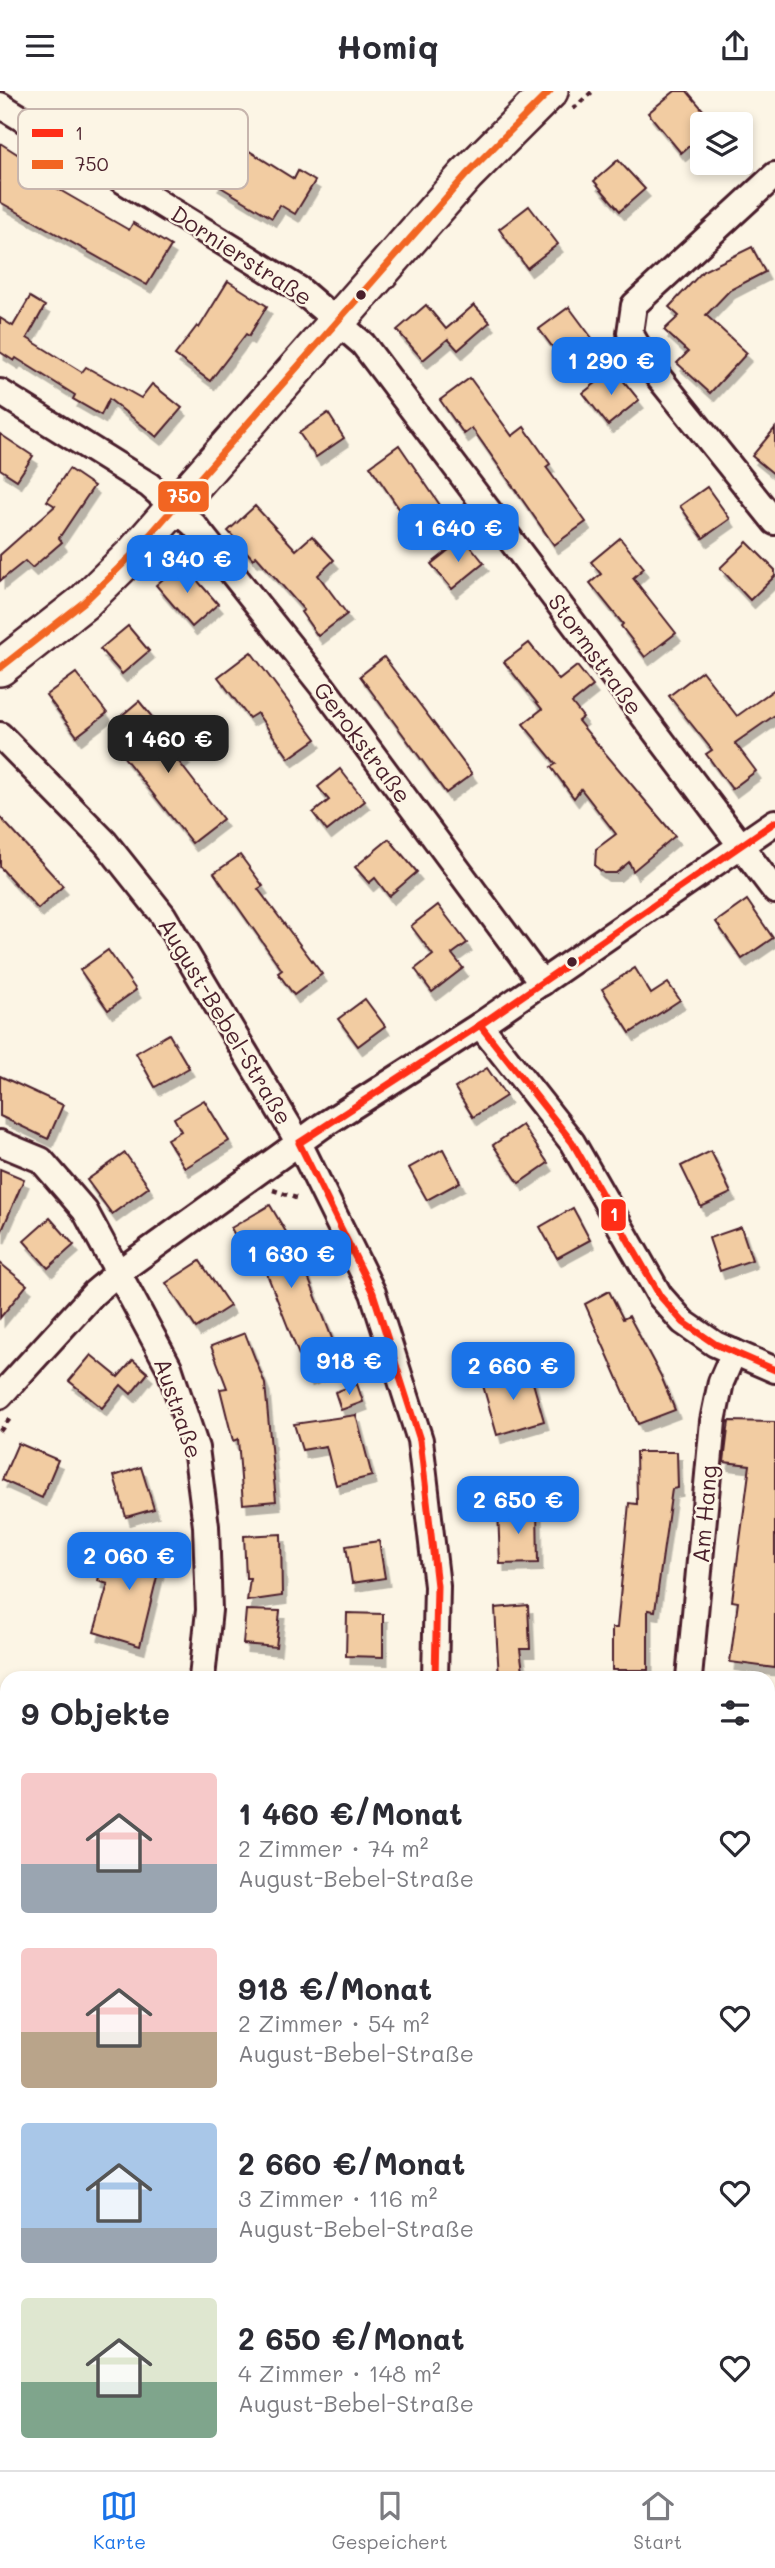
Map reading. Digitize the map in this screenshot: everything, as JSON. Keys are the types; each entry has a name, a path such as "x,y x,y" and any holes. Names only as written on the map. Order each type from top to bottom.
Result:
{"main road":[{"path":"0,669 84,602 176,508 466,175 550,91"}],"street":[{"name":"Dornierstraße","path":"0,105 18,116"},
{"path":"775,175 634,305 630,333 648,364 775,522"},
{"name":"Dornierstraße","path":"136,189 299,289 337,320"},
{"name":"Stormstraße","path":"337,320 362,344 739,847 775,891"},
{"name":"Gerokstraße","path":"0,392 149,485 194,525 322,686 542,983"},
{"name":"August-Bebel-Straße","path":"0,735 105,842 163,915 299,1143 373,1293 420,1440 436,1586 435,1671"},
{"path":"8,1389 94,1293 119,1272 299,1143 480,1025 775,822"},
{"path":"480,1025 572,1142 660,1296 683,1321 715,1344 775,1370"},
{"name":"Austraße","path":"0,1143 41,1160 85,1211 169,1367 196,1448 206,1526 209,1610 203,1671"},
{"name":"Am Hang","path":"690,1671 713,1421 721,1382 734,1353"}],"path":[{"path":"0,1431 8,1389"}],"building":[{"path":"675,91 687,91 705,112 690,112 690,145 681,153 648,113"},
{"path":"0,143 18,154 18,189 58,189 129,230 133,223 171,246 147,285 0,202"},
{"path":"248,150 294,179 298,171 315,181 295,214 280,205 272,218 224,189 248,189"},
{"path":"618,160 645,189 620,211 594,181"},
{"path":"529,206 558,244 527,268 499,229"},
{"path":"752,247 765,272 730,290 706,315 747,353 710,393 677,363 688,352 664,330 679,316 669,307 703,271"},
{"path":"228,281 267,306 249,336 246,334 210,381 175,355 197,326 199,328"},
{"path":"30,297 45,306 27,338 82,372 86,367 141,398 152,384 182,408 157,437 109,399 101,415 73,399 75,395 16,358 14,361 0,352 0,318 13,326"},
{"path":"426,305 446,329 474,305 490,322 458,350 448,339 423,360 397,330"},
{"path":"569,307 592,338 592,345 566,365 539,329"},
{"path":"614,369 639,400 608,425 583,393"},
{"path":"470,378 512,436 524,427 550,464 546,467 586,522 554,545 472,428 464,434 440,400"},
{"path":"328,413 344,438 316,457 299,433"},
{"path":"775,428 775,475 752,456"},
{"path":"0,434 33,456 17,480 0,469"},
{"path":"399,445 442,508 413,529 370,466"},
{"path":"69,469 94,486 59,538 62,542 32,568 25,561 0,581 0,555 55,506 47,501"},
{"path":"707,487 730,519 703,538 680,506"},
{"path":"255,506 296,550 312,536 334,560 318,575 347,614 318,636 301,612 304,610 256,556 253,559 228,531"},
{"path":"464,538 484,563 452,589 431,564"},
{"path":"620,538 644,568 633,578 676,633 645,657 590,583 601,574 591,562"},
{"path":"747,542 775,570 775,576 750,600 720,568"},
{"path":"182,563 218,604 192,627 156,585"},
{"path":"128,626 149,651 122,674 100,649"},
{"path":"529,643 559,680 577,666 593,686 572,703 583,717 578,721 675,836 633,871 629,862 616,873 604,873 595,866 596,849 616,834 581,789 574,798 551,767 556,764 523,724 542,709 504,662"},
{"path":"251,652 316,739 289,758 257,713 249,718 218,677"},
{"path":"384,657 472,774 446,793 360,676"},
{"path":"702,671 737,716 775,689 775,715 735,743 756,771 732,789 706,754 712,750 669,696"},
{"path":"76,673 107,713 77,736 46,695"},
{"path":"139,701 185,757 179,762 223,819 192,843 123,756 140,742 120,717"},
{"path":"340,769 365,801 327,831 313,813 329,800 318,787"},
{"path":"0,817 63,886 38,909 0,867"},
{"path":"389,839 417,872 389,896 375,878 369,883 355,867"},
{"path":"240,855 263,886 258,889 322,974 294,995 278,973 282,970 214,873"},
{"path":"747,900 773,938 742,959 716,922"},
{"path":"438,905 467,943 452,954 463,968 432,992 415,969 433,955 411,926"},
{"path":"108,950 136,990 108,1010 80,970"},
{"path":"635,968 651,994 668,983 680,1000 630,1033 602,989"},
{"path":"365,999 385,1026 358,1046 338,1019"},
{"path":"169,1034 189,1068 155,1087 136,1053"},
{"path":"487,1068 506,1096 473,1117 455,1088"},
{"path":"0,1076 63,1105 48,1139 0,1116"},
{"path":"204,1100 229,1141 185,1168 167,1139 181,1131 174,1118"},
{"path":"522,1125 548,1163 519,1183 493,1145"},
{"path":"443,1149 460,1182 427,1200 409,1168"},
{"path":"711,1151 731,1193 701,1207 681,1166"},
{"path":"125,1153 149,1187 112,1214 87,1180"},
{"path":"0,1169 24,1179 0,1235"},
{"path":"270,1205 299,1254 342,1364 308,1378 256,1246 243,1250 231,1228"},
{"path":"573,1208 590,1240 557,1258 540,1227"},
{"path":"50,1218 74,1245 48,1268 24,1241"},
{"path":"741,1227 752,1260 720,1271 709,1238"},
{"path":"200,1261 230,1306 196,1328 166,1283"},
{"path":"0,1263 27,1285 0,1318"},
{"path":"609,1291 623,1319 629,1316 661,1376 675,1410 638,1424 585,1304"},
{"path":"245,1333 265,1384 276,1501 243,1504 238,1439 233,1441 220,1389 227,1388 211,1346"},
{"path":"91,1355 118,1377 133,1360 148,1373 131,1394 121,1385 102,1408 69,1381"},
{"path":"529,1369 544,1421 497,1435 482,1382"},
{"path":"357,1384 363,1402 341,1410 335,1392"},
{"path":"356,1415 372,1476 336,1485 326,1446 302,1450 294,1424"},
{"path":"729,1421 775,1422 775,1668 730,1662 738,1602 732,1601 750,1465 724,1462"},
{"path":"18,1443 58,1460 42,1498 2,1480"},
{"path":"636,1452 677,1452 678,1488 672,1489 655,1611 648,1610 648,1670 612,1670 612,1628 617,1628 629,1503 637,1504"},
{"path":"141,1467 154,1509 126,1517 114,1476"},
{"path":"537,1508 538,1563 500,1564 498,1509"},
{"path":"281,1534 282,1596 247,1601 250,1578 246,1578 244,1536"},
{"path":"134,1537 165,1544 140,1646 94,1632 108,1584 98,1581 103,1558 127,1564"},
{"path":"379,1541 385,1578 352,1583 346,1546"},
{"path":"528,1605 530,1649 520,1649 523,1671 499,1671 495,1608"},
{"path":"246,1610 280,1611 276,1647 243,1644"},
{"path":"347,1613 383,1614 383,1657 346,1656"}],"transit line":[{"name":"750","path":"0,668 84,602 134,553 466,175 550,91"},
{"name":"1","path":"435,1671 437,1586 420,1440 373,1293 299,1143 480,1025 775,822"},
{"name":"1","path":"480,1025 572,1142 660,1296 683,1322 715,1344 775,1370"}]}
